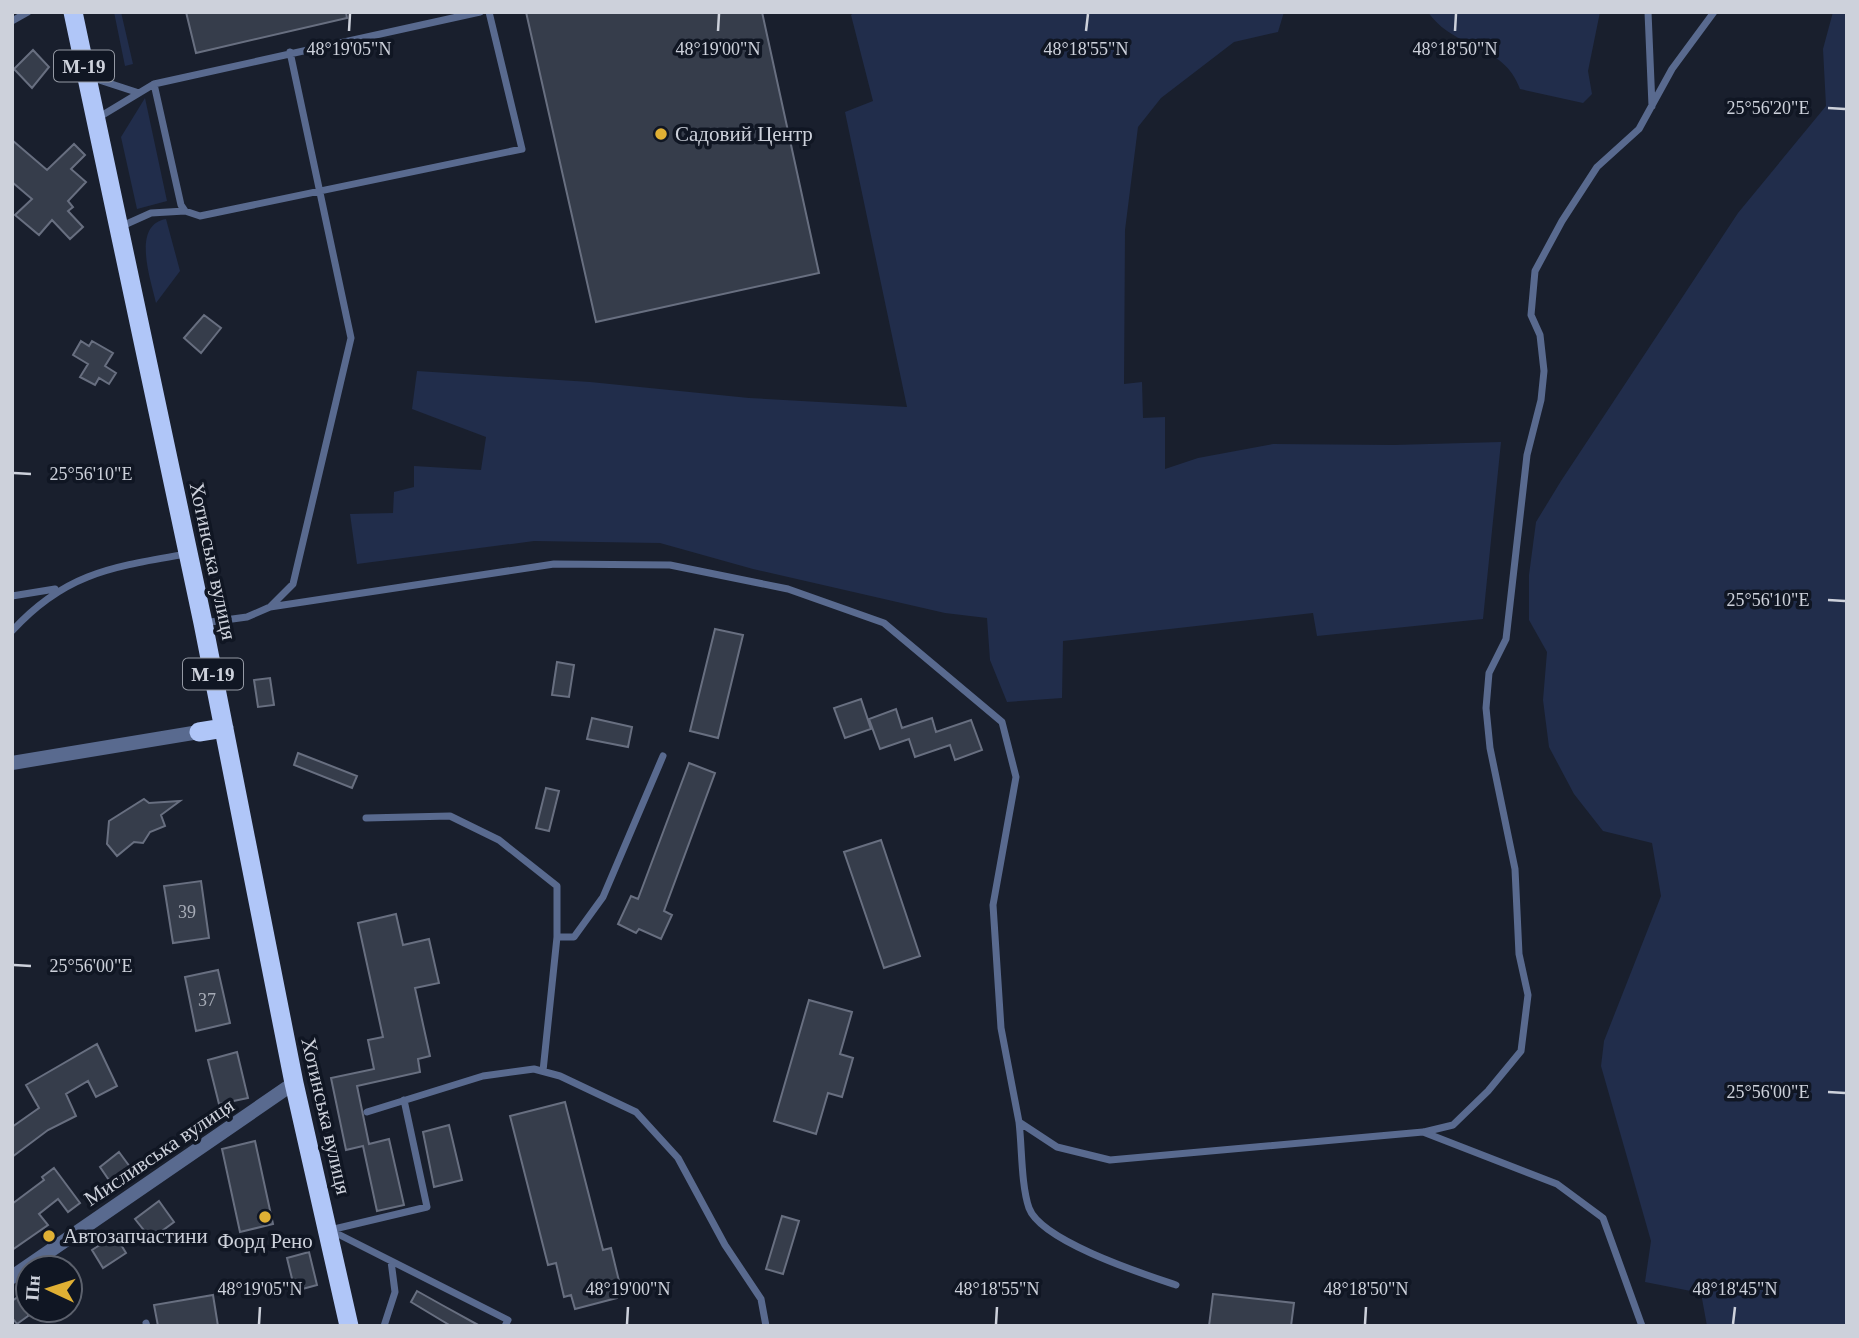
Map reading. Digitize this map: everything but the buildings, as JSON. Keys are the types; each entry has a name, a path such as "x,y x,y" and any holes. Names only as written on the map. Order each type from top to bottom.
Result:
{"highway":[{"name":"Хотинська вулиця","path":"73,12 203,623 294,1083 349,1326"},
{"path":"199,732 224,727"}],"street":[{"path":"12,763 199,732"},
{"name":"Мисливська вулиця","path":"12,1278 294,1083"}],"lane":[{"path":"12,21 28,12"},
{"path":"96,119 136,92 154,84 480,12"},
{"path":"118,228 151,212 185,211 200,216 522,149 489,12"},
{"path":"1648,12 1652,109"},
{"path":"1019,1122 1057,1147 1110,1160 1423,1132 1453,1125 1489,1091 1521,1051 1528,995 1518,954 1515,869 1490,748 1486,708 1489,673 1506,639 1527,455 1541,400 1544,371 1540,335 1531,315 1535,271 1562,221 1597,167 1639,129 1672,69 1714,12"},
{"path":"270,607 293,584 351,338 290,52"},
{"path":"87,76 136,92"},
{"path":"154,84 181,205 185,211"},
{"path":"12,596 60,588 137,563 188,554"},
{"path":"203,623 247,617 270,607 554,564 670,565 788,589 884,623 1002,722 1016,777 993,905 1001,1028 1019,1122 1029,1210 1045,1227 1106,1262 1176,1285"},
{"path":"12,631 33,609 60,588"},
{"path":"557,937 574,937 603,897 663,757"},
{"path":"366,818 423,814 450,816 499,840 557,886 557,937 543,1071"},
{"path":"367,1112 483,1076 534,1069 636,1112 678,1158 725,1245 761,1299 766,1326"},
{"path":"329,1230 427,1207 404,1100"},
{"path":"1423,1132 1557,1184 1603,1218 1642,1326"},
{"path":"329,1230 508,1320 505,1326"},
{"path":"384,1326 395,1292 391,1261"}],"shaded area":[{"path":"114,12 121,12 133,64 125,66"},
{"path":"855,12 1284,12 1278,32 1234,42 1161,98 1138,127 1125,230 1124,384 1142,382 1143,418 1165,417 1165,469 1198,458 1273,444 1501,442 1483,619 1317,636 1313,613 1063,641 1062,698 1007,702 990,660 987,618 945,613 753,569 660,543 534,541 357,564 350,514 393,513 394,492 414,487 414,466 481,470 486,437 412,409 417,371 590,382 749,398 907,407 845,112 873,101 851,15"},
{"path":"1428,12 1600,12 1588,71 1592,94 1583,103 1520,89 1513,74 1503,63 1451,34"},
{"path":"1833,12 1847,12 1847,1326 1707,1326 1701,1293 1645,1282 1651,1241 1601,1066 1604,1041 1661,896 1652,843 1603,831 1574,794 1549,747 1543,700 1547,652 1529,620 1529,575 1536,522 1561,481 1738,213 1826,106 1823,49"},
{"path":"145,98 167,201 137,209 121,137"},
{"path":"166,219 180,271 156,303 148,268 146,242 155,223"}],"place":[{"name":"Садовий Центр","path":"661,134"},
{"name":"Форд Рено","path":"265,1217"},
{"name":"Автозапчастини","path":"49,1236"}]}
